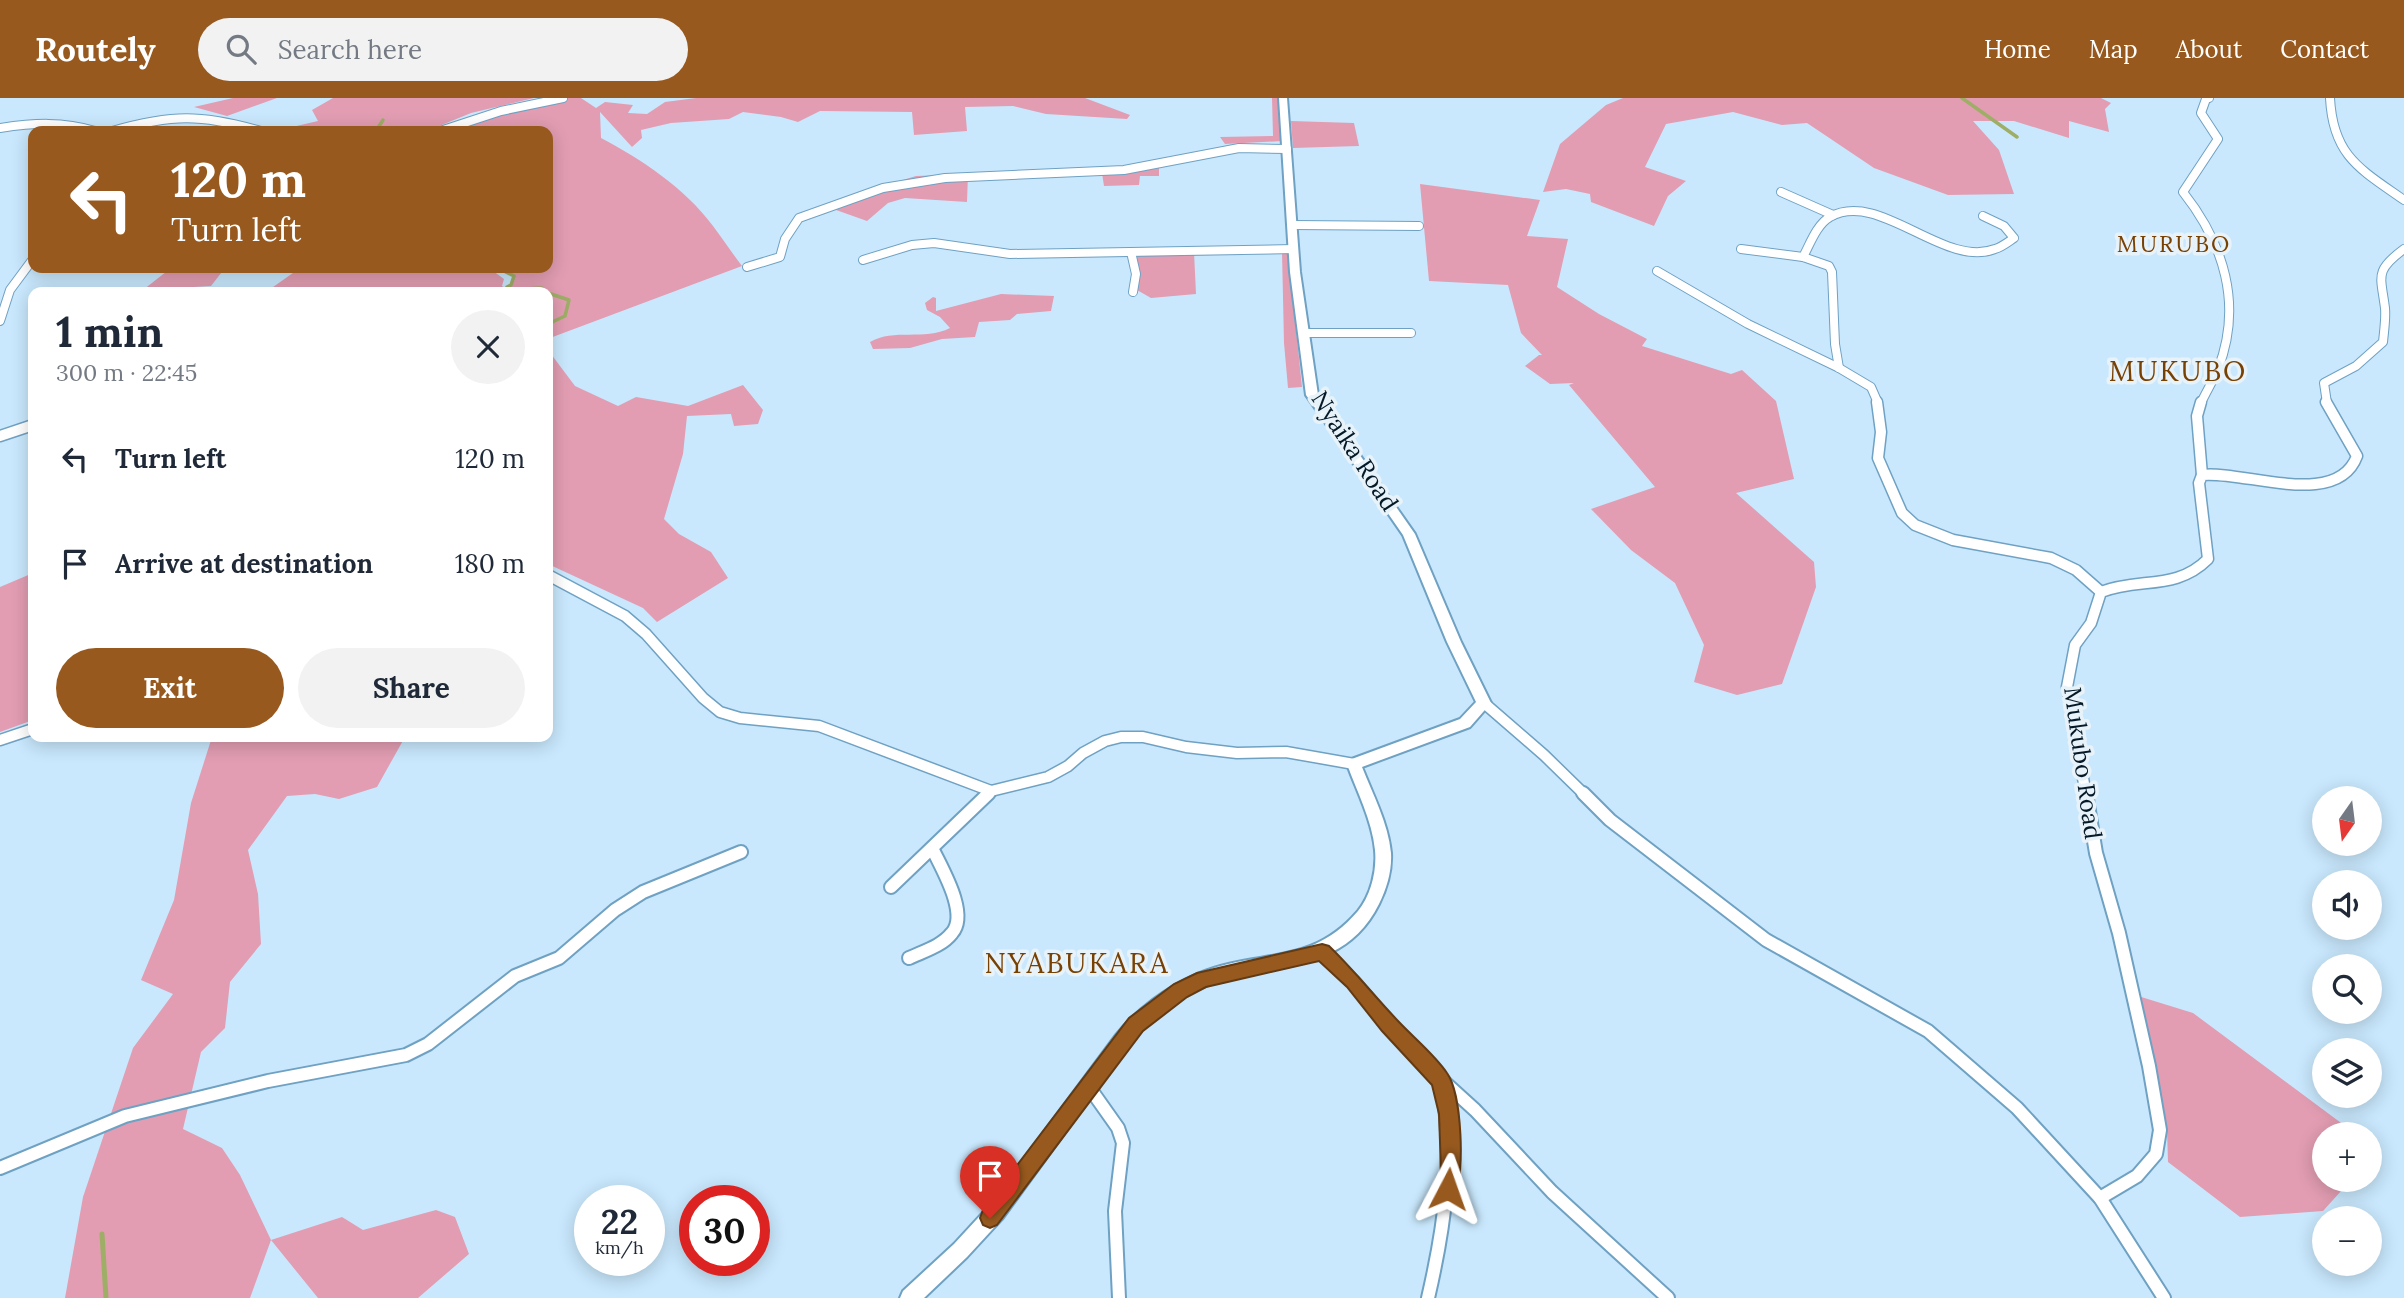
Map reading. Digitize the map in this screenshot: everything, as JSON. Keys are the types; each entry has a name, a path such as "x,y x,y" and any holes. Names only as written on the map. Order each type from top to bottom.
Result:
{"street":[{"path":"455,126 501,111 563,98"},
{"name":"Nyaika Road","path":"1283,98 1294,249 1312,396 1409,534 1454,642 1484,703"},
{"path":"1657,271 1748,324 1839,368 1871,387 1877,398 1881,432 1878,458 1906,518 1938,536 2051,558 2076,569 2101,592 2115,584 2182,579 2198,572 2208,559 2199,483 2202,475 2197,414 2218,369 2230,328 2228,271 2203,215 2183,192 2214,150 2218,139 2201,113 2206,99 2210,98"},
{"path":"2330,98 2331,123 2341,143 2357,164 2404,200"},
{"path":"129,126 183,115 241,126"},
{"path":"0,128 45,121 77,126"},
{"path":"747,267 780,257 785,239 799,218 884,188 945,178 1124,170 1221,150 1264,147 1287,149"},
{"path":"1781,192 1833,215"},
{"path":"1803,257 1819,230 1833,215 1850,209 1862,211 1952,247 1974,251 1998,248 2014,238 2011,232 1983,216"},
{"path":"1293,225 1419,226"},
{"path":"863,260 912,245 934,243 1010,254 1294,249"},
{"path":"1741,249 1803,257 1829,266 1832,272 1835,344 1839,368"},
{"path":"2202,475 2305,484 2337,479 2351,470 2357,456 2353,441 2337,423 2323,399 2324,383 2356,366 2383,342 2385,310 2379,279 2390,260 2404,249"},
{"path":"1131,252 1136,274 1133,292"},
{"path":"0,321 10,290 28,266"},
{"path":"1303,333 1411,333"},
{"path":"0,436 28,427"},
{"path":"553,578 625,616 646,634 702,698 720,712 740,718 819,726 991,791"},
{"name":"Mukubo Road","path":"2100,1198 2137,1176 2156,1154 2160,1130 2149,1066 2119,933 2096,853 2067,687 2075,645 2091,623 2101,592"},
{"path":"891,887 933,850 965,813 991,791 1048,777 1105,741 1121,737 1143,737 1186,747 1237,753 1286,752 1354,764 1465,723 1484,703 1544,755 1610,820 1713,901 1766,940 1928,1031 2017,1108 2100,1198 2164,1298"},
{"path":"0,740 28,731"},
{"path":"911,1298 959,1253 1005,1200 1136,1025 1181,990 1203,979 1322,952 1350,930 1367,912 1383,874 1384,842 1354,764"},
{"path":"909,958 942,942 955,930 960,917 933,850"},
{"path":"0,1168 125,1116 280,1078 405,1055 428,1044 515,976 559,958 615,910 643,892 741,852"},
{"path":"1322,952 1353,981 1388,1024 1441,1080 1475,1110 1552,1192 1668,1298"},
{"path":"1427,1298 1451,1170 1448,1114 1441,1080"},
{"path":"1089,1087 1118,1128 1123,1143 1115,1211 1119,1298"}],"shaded area":[{"path":"233,98 277,98 227,116 194,107"},
{"path":"333,98 534,98 471,113 439,126 296,126 318,121 312,110"},
{"path":"561,98 581,98 596,108 605,102 633,105 628,113 647,114 665,102 696,98 1085,98 1130,115 1127,119 1046,114 1013,106 965,107 967,131 914,135 912,112 820,111 798,122 743,112 729,119 671,123 641,130 642,138 632,147 600,112 601,138 647,165 676,187 702,212 742,266 553,337 553,287 509,287 514,276 511,273 553,273 553,126 459,126"},
{"path":"1272,98 1278,98 1282,141 1225,144 1220,137 1273,136"},
{"path":"1623,98 2101,98 2111,103 2105,109 2109,132 2069,121 2069,138 2014,121 1973,121 1999,150 2014,194 1948,195 1874,168 1807,123 1782,125 1733,112 1666,124 1645,167 1686,181 1668,196 1654,226 1591,202 1590,194 1566,189 1543,192 1560,144 1606,105"},
{"path":"1291,121 1354,123 1359,146 1293,148"},
{"path":"1159,168 1159,176 1140,176 1139,185 1104,186 1102,173 1055,173"},
{"path":"968,174 967,202 905,198 888,203 867,221 822,205 916,176"},
{"path":"1420,184 1540,200 1527,236 1568,239 1557,287 1599,314 1647,339 1642,346 1731,374 1742,370 1776,401 1794,479 1736,493 1814,562 1816,587 1782,684 1737,695 1694,682 1704,645 1675,583 1631,550 1591,509 1655,487 1569,385 1574,383 1550,384 1525,366 1542,355 1521,333 1508,285 1429,281"},
{"path":"1194,252 1196,294 1151,298 1137,290 1135,254"},
{"path":"1282,252 1288,253 1302,387 1288,388"},
{"path":"165,273 221,273 211,286 147,287"},
{"path":"293,273 496,273 504,279 502,286 273,287"},
{"path":"1001,294 1054,296 1051,311 1017,314 1010,320 979,322 975,337 942,339 910,348 873,349 870,342 889,336 930,334 950,328 940,317 927,310 925,303 933,297 936,298 936,311"},
{"path":"553,357 575,386 618,406 636,397 688,406 743,385 763,410 758,424 734,426 731,414 687,416 683,454 664,519 679,534 711,552 728,578 657,622 643,608 553,566"},
{"path":"28,575 28,722 0,732 0,587"},
{"path":"210,742 402,742 377,787 339,799 315,794 287,796 248,850 258,894 261,944 230,982 225,1028 201,1052 183,1129 222,1148 240,1175 271,1240 250,1298 65,1298 83,1197 133,1048 173,994 141,980 174,900 191,803"},
{"path":"2138,996 2193,1013 2312,1101 2312,1108 2321,1108 2340,1122 2312,1122 2312,1192 2340,1192 2328,1206 2312,1206 2312,1212 2240,1217 2168,1162 2167,1131"},
{"path":"436,1210 455,1217 469,1254 418,1298 318,1298 271,1240 342,1217 363,1230"}],"waterway":[{"path":"1962,98 2017,137"},
{"path":"379,126 383,120"},
{"path":"507,287 511,285 514,276 508,273"},
{"path":"553,295 569,300 565,316 553,322"},
{"path":"102,1234 106,1298"}],"district":[{"name":"MURUBO","path":"2174,243"},
{"name":"MUKUBO","path":"2178,371"},
{"name":"NYABUKARA","path":"1077,963"}],"route":[{"path":"990,1218 1136,1025 1181,990 1203,979 1322,952 1353,981 1388,1024 1441,1080 1448,1114 1451,1170 1448,1189"}]}
